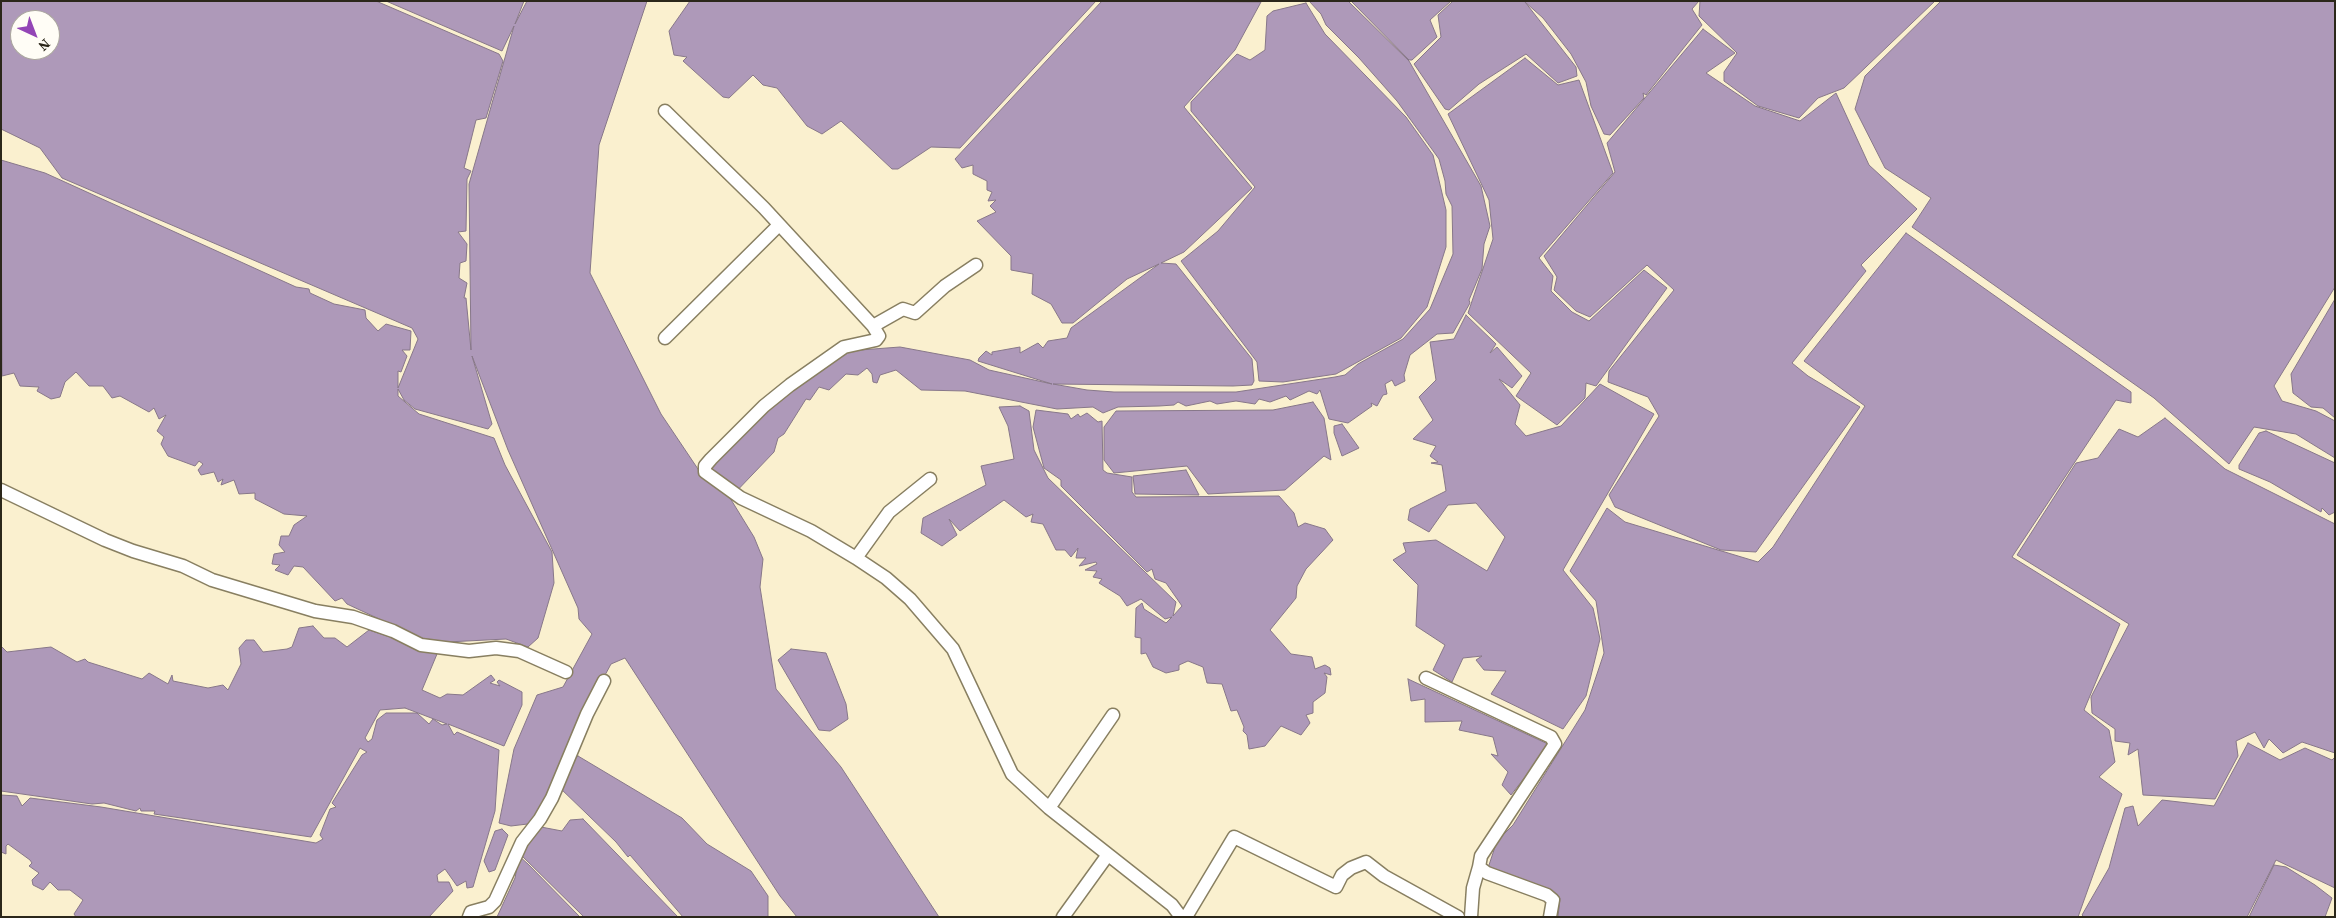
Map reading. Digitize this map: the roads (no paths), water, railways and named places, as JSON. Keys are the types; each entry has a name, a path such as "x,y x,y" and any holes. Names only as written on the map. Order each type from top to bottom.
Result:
{"street":[{"path":"665,111 779,225 879,336 876,340 844,347 790,385 764,406 711,459 705,466 705,472 741,498 811,531 856,558 886,578 910,599 954,649 1012,774 1049,808 1107,856 1172,906 1181,917"},
{"path":"665,338 779,225"},
{"path":"872,326 903,310 915,313 945,286 976,265"},
{"path":"856,558 889,512 930,478"},
{"path":"1,490 105,540 132,551 183,566 212,580 315,611 353,618 393,631 421,645 469,651 496,648 519,651 566,672"},
{"path":"1426,678 1552,737 1555,744 1480,856 1480,867 1473,888 1471,917"},
{"path":"469,917 471,912 489,907 495,901 522,842 540,819 552,798 587,714 604,681"},
{"path":"1049,808 1112,715"},
{"path":"1186,917 1234,837 1336,887 1342,875 1351,868 1366,862 1384,876 1458,917"},
{"path":"1063,917 1107,856"},
{"path":"1480,867 1487,873 1547,895 1553,900 1550,917"}]}
